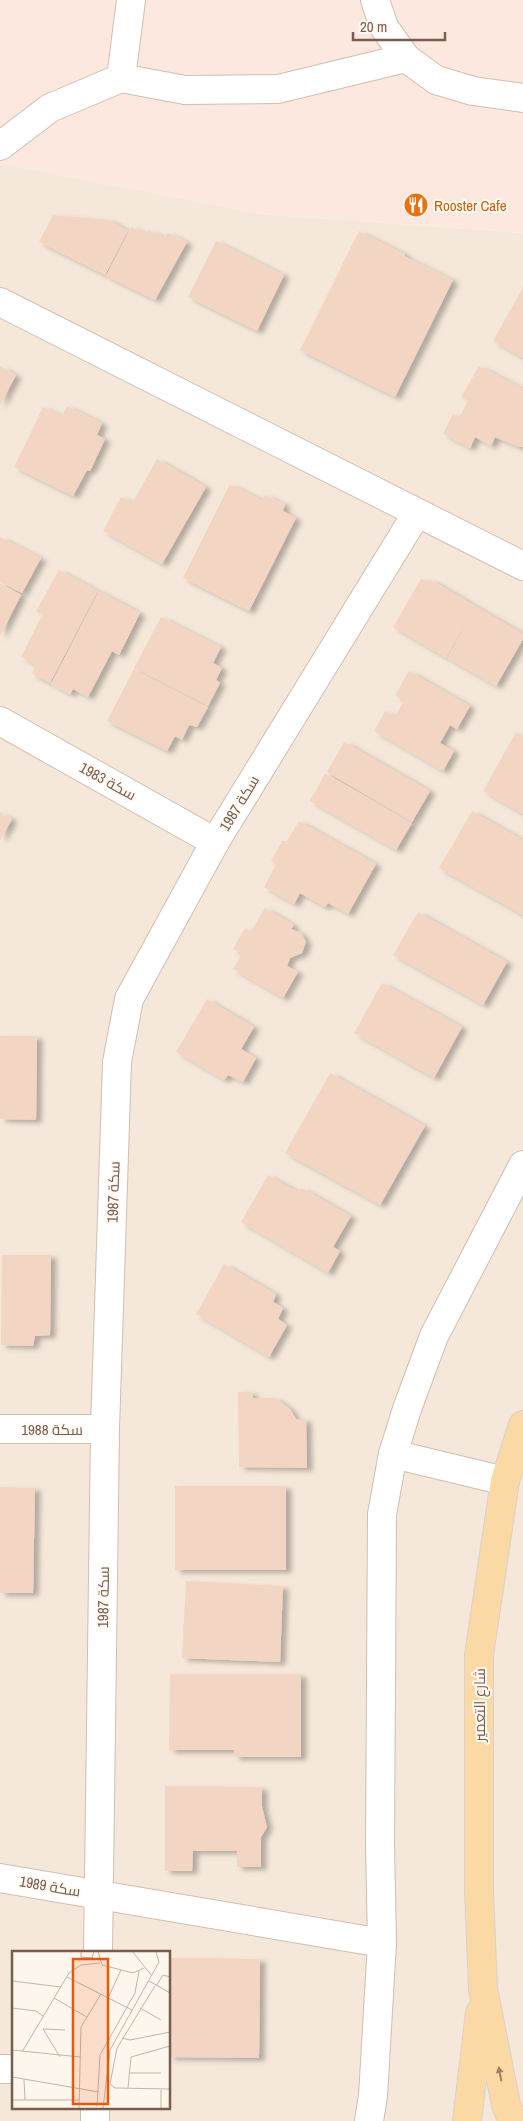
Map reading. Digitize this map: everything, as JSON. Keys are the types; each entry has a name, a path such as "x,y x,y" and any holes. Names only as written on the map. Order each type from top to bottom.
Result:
{"main road":[{"name":"شارع التعمير","path":"512,2121 506,2105 483,1989 479,1891 479,1655 505,1481 523,1425"},
{"name":"شارع التعمير","path":"467,2121 483,1989"}],"street":[{"path":"121,78 131,0"},
{"path":"375,0 384,27 406,58 436,80 473,91 523,98"},
{"path":"0,146 50,108 121,78 185,90 278,89 406,58"},
{"path":"0,302 417,513 522,564"},
{"name":"سكة 1987","path":"98,1951 105,1429 117,1062 128,999 215,842 417,513"},
{"name":"سكة 1983","path":"0,720 215,842"},
{"path":"369,2121 373,2096 382,1944 380,1835 382,1514 393,1454 407,1409 434,1336 523,1165"},
{"name":"سكة 1988","path":"0,1429 105,1429"},
{"path":"393,1454 505,1481"},
{"name":"سكة 1989","path":"0,1878 382,1944"},
{"path":"95,2108 95,2121"}],"shaded area":[{"path":"0,0 523,0 523,233 260,214 0,163"},
{"path":"0,163 260,214 523,233 523,2121 0,2121"}],"building":[{"path":"53,215 110,220 128,231 105,275 39,242"},
{"path":"131,227 146,234 148,230 165,238 168,233 187,242 155,300 106,276"},
{"path":"359,231 453,280 395,397 300,350"},
{"path":"216,241 284,275 257,331 188,297"},
{"path":"523,287 523,358 493,341"},
{"path":"0,366 16,375 0,405"},
{"path":"479,366 523,389 523,447 495,437 491,446 475,437 470,448 443,434 453,414 460,416 468,401 461,397"},
{"path":"67,406 102,423 97,435 105,439 90,471 87,470 73,496 14,467 43,407 62,416"},
{"path":"157,459 206,487 162,564 103,531 121,497 133,502"},
{"path":"230,484 262,500 265,495 285,504 283,511 296,518 249,611 183,578"},
{"path":"0,537 41,558 22,593 0,582"},
{"path":"59,570 98,591 50,683 32,674 36,665 21,657 42,615 36,611"},
{"path":"421,579 433,581 523,634 523,639 496,686 447,658 469,618 446,658 393,627"},
{"path":"0,583 21,595 0,636"},
{"path":"99,591 140,613 119,655 112,651 88,697 73,689 70,694 51,684"},
{"path":"161,617 221,647 213,663 222,668 216,680 220,683 208,706 134,668"},
{"path":"134,669 208,707 197,727 189,725 182,740 175,736 167,751 107,721"},
{"path":"409,671 470,706 457,729 450,725 440,743 454,751 443,771 374,731 385,711 395,716 404,701 395,695"},
{"path":"516,732 523,736 523,814 483,791"},
{"path":"344,742 430,791 412,822 327,772"},
{"path":"325,773 412,823 396,850 310,801"},
{"path":"472,811 523,840 523,915 439,868"},
{"path":"0,812 12,819 0,840"},
{"path":"299,821 376,864 348,914 328,903 325,907 300,893 294,904 264,887 276,865 271,861 282,841 287,841"},
{"path":"265,908 294,925 291,929 301,933 306,942 302,953 290,958 287,966 298,972 283,998 233,969 242,953 233,949 245,928 251,931"},
{"path":"418,912 507,962 483,1005 393,955"},
{"path":"382,983 462,1027 434,1078 354,1033"},
{"path":"207,999 254,1027 241,1049 256,1058 243,1082 228,1075 224,1080 176,1052"},
{"path":"0,1036 37,1036 36,1120 0,1119"},
{"path":"330,1073 425,1126 380,1205 285,1153"},
{"path":"268,1175 298,1192 302,1188 351,1216 333,1247 340,1251 328,1273 241,1222"},
{"path":"2,1255 51,1255 50,1335 35,1336 33,1346 1,1345"},
{"path":"224,1264 276,1294 273,1302 283,1308 278,1319 287,1325 269,1357 196,1314"},
{"path":"238,1392 252,1392 253,1398 276,1398 290,1409 296,1419 306,1419 307,1468 239,1467"},
{"path":"175,1486 286,1486 286,1570 175,1570"},
{"path":"0,1487 35,1488 33,1593 0,1593"},
{"path":"186,1581 283,1586 280,1662 182,1658"},
{"path":"170,1674 301,1674 301,1757 234,1757 234,1750 169,1750"},
{"path":"165,1786 262,1787 262,1807 267,1827 261,1837 261,1867 237,1867 237,1851 193,1851 192,1871 165,1871"},
{"path":"170,1958 260,1959 259,2058 170,2057"}],"place":[{"name":"Rooster Cafe","path":"416,205"}]}
